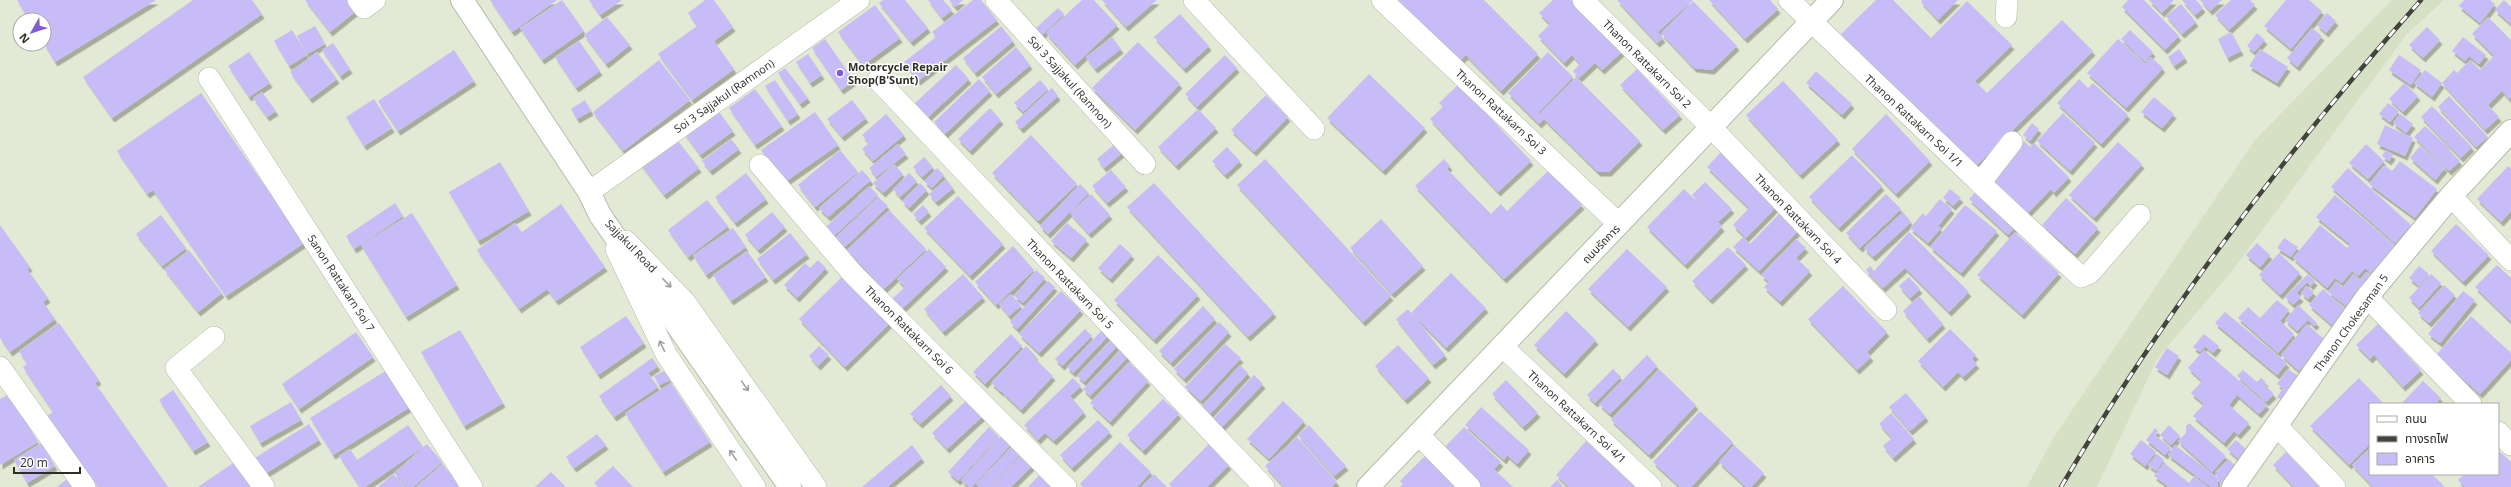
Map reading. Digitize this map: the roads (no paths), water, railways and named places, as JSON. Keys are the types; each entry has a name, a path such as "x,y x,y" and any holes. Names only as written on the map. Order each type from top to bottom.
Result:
{"street":[{"path":"358,0 364,8 375,0"},
{"name":"Sajjakul Road","path":"462,0 589,192 666,354 754,487"},
{"name":"Soi 3 Sajjakul (Ramnon)","path":"589,192 859,0"},
{"name":"Soi 3 Sajjakul (Ramnon)","path":"996,0 1145,164"},
{"path":"1194,0 1314,129"},
{"name":"Thanon Rattakarn Soi 3","path":"1382,0 1620,224"},
{"name":"Thanon Rattakarn Soi 2","path":"1583,0 1710,128"},
{"name":"Thanon Rattakarn Soi 1/1","path":"1789,0 1980,183 2082,277 2090,273 2140,215"},
{"name":"ถนนรัถการ","path":"1368,487 1832,0"},
{"name":"5anon Rattakarn Soi 7","path":"208,78 472,487"},
{"name":"Thanon Rattakarn Soi 5","path":"878,80 1264,487"},
{"name":"Thanon Rattakarn Soi 4","path":"1710,128 1886,310"},
{"name":"Thanon Chokesaman 5","path":"2233,487 2367,297 2451,196 2511,131"},
{"path":"1980,183 2012,142"},
{"name":"Thanon Rattakarn Soi 6","path":"760,165 852,274 1066,487"},
{"path":"589,192 600,215"},
{"path":"2451,196 2511,260"},
{"name":"Sajjakul Road","path":"600,215 683,336 790,487"},
{"name":"Sajjakul Road","path":"600,215 685,302 816,487"},
{"path":"2367,297 2470,403"},
{"path":"214,337 176,368 264,487"},
{"name":"Thanon Rattakarn Soi 4/1","path":"1502,346 1651,487"},
{"path":"0,366 85,487"},
{"path":"2277,426 2335,487"},
{"path":"2499,433 2511,445"},
{"path":"1418,434 1470,487"}],"railway":[{"path":"2061,487 2141,359 2184,296 2229,235 2275,174 2323,115 2421,0"}],"place":[{"name":"Motorcycle Repair Shop(B'Sunt)","path":"840,73"}]}
